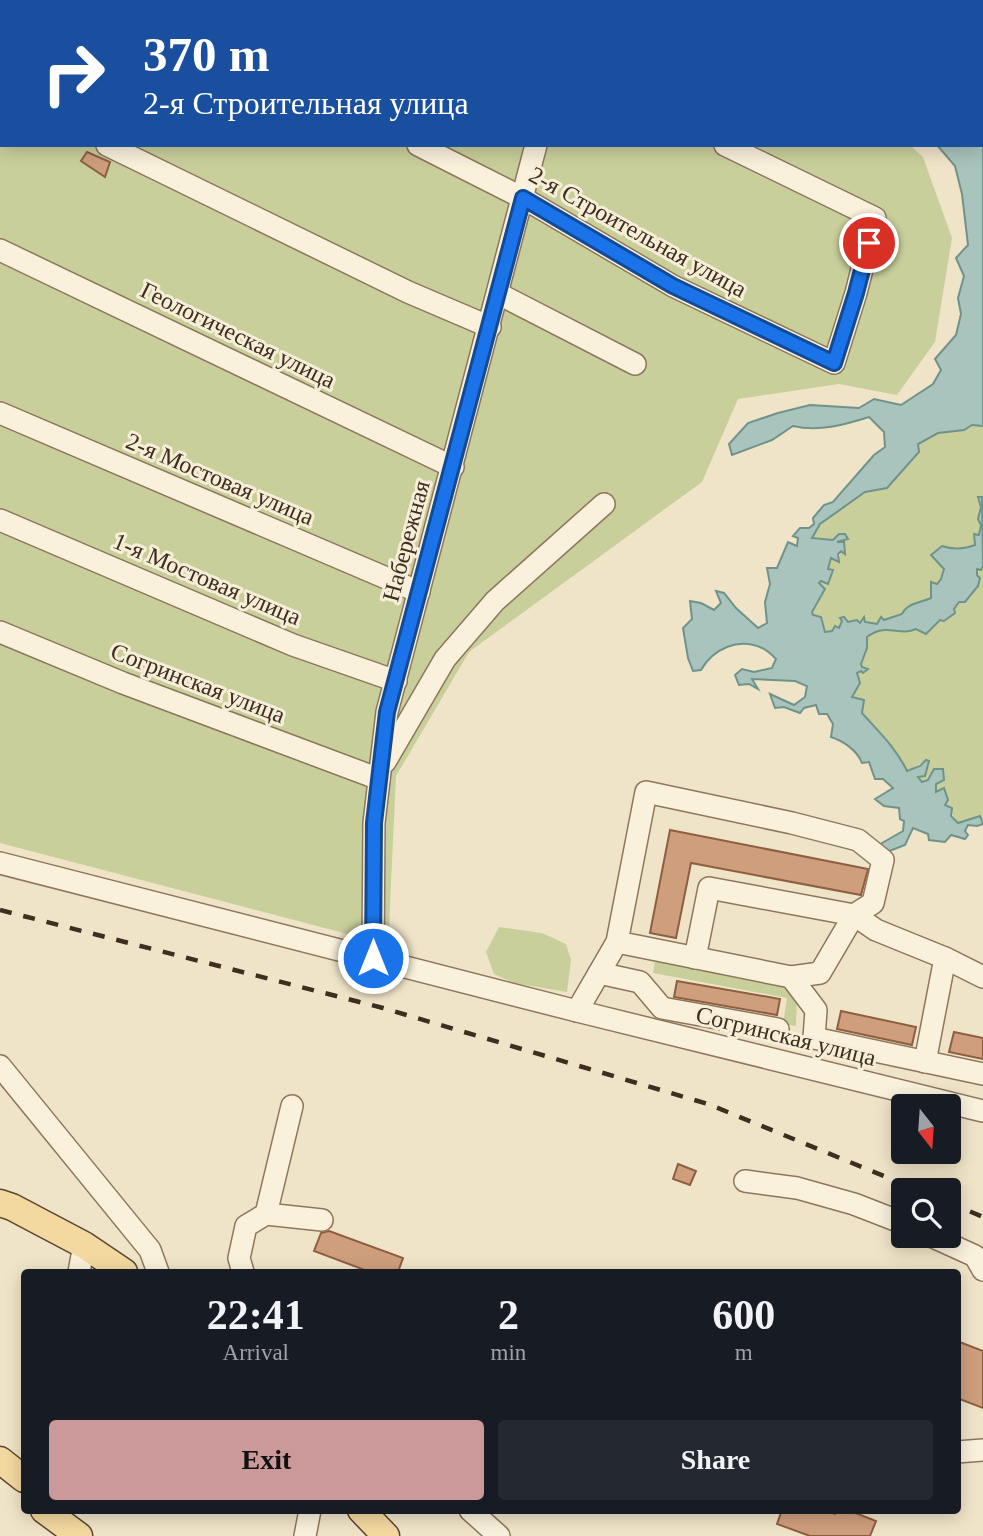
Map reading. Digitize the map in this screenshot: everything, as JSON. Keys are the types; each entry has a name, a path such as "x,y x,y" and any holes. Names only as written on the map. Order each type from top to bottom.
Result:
{"main road":[{"path":"0,1203 84,1245 120,1269"},
{"path":"49,1514 79,1536"},
{"path":"72,1514 102,1536"},
{"path":"365,1514 386,1536"}],"street":[{"path":"111,147 408,292 490,327"},
{"name":"2-я Строительная улица","path":"422,147 523,198 673,286 834,363 876,218 729,147"},
{"name":"Набережная","path":"373,958 374,823 387,712 536,147"},
{"name":"Геологическая улица","path":"0,250 453,467"},
{"path":"499,294 635,364"},
{"name":"2-я Мостовая улица","path":"0,413 419,592"},
{"path":"380,775 445,659 495,601 604,504"},
{"name":"1-я Мостовая улица","path":"0,520 293,645 396,681"},
{"name":"Согринская улица","path":"0,632 123,683 380,775"},
{"path":"576,1011 617,942 646,792 858,840 883,860 873,903 854,915 820,973 791,977 617,942"},
{"name":"Согринская улица","path":"0,863 576,1011 983,1111"},
{"path":"695,958 709,888 854,915 876,930 945,958 983,977"},
{"path":"925,1062 945,958"},
{"path":"598,974 640,982 662,1008 778,1029"},
{"path":"791,977 816,1010 814,1038 983,1074"},
{"path":"0,1066 150,1250 157,1269"},
{"path":"266,1214 292,1107"},
{"path":"745,1181 797,1188 854,1204 891,1218"},
{"path":"242,1269 239,1258 246,1226 266,1214 322,1220"},
{"path":"80,1269 84,1245"},
{"path":"957,1248 975,1256 983,1270"},
{"path":"961,1452 983,1450"},
{"path":"305,1536 309,1514"},
{"path":"474,1514 499,1536"}],"green space":[{"path":"0,147 912,147 923,157 952,238 935,342 897,395 839,384 738,399 702,482 469,652 396,776 388,948 355,936 0,843"},
{"path":"972,425 983,426 983,498 979,535 974,535 975,545 932,555 944,569 937,584 932,582 931,598 910,605 902,614 877,624 842,621 839,628 826,632 821,617 813,615 812,612 823,593 818,584 821,580 827,584 831,570 827,569 831,557 839,558 841,551 844,554 836,542 848,539 845,534 839,534 833,540 811,538 820,524 865,492 887,488 919,452 917,444 938,433 964,430"},
{"path":"983,566 983,823 979,816 958,823 945,805 943,789 936,792 936,784 928,780 921,782 917,777 926,760 907,772 895,752 851,697 860,683 856,673 867,669 861,664 867,648 866,638 889,629 931,629 959,602 965,602 978,586 977,569 981,570"},
{"path":"499,927 542,933 566,944 571,960 567,992 514,983 494,974 486,952"},
{"path":"656,955 786,981 797,996 796,1026 783,1024 787,998 653,973"}],"water":[{"path":"939,147 983,147 983,426 972,425 964,430 938,433 918,444 919,452 887,488 865,492 820,524 812,538 833,540 839,534 845,534 848,539 837,542 844,542 845,554 841,551 838,554 839,562 831,558 828,569 833,570 828,584 821,581 819,583 825,589 812,612 813,615 821,617 825,632 832,631 835,626 839,628 842,621 840,618 844,617 848,622 857,620 860,623 864,617 865,622 877,624 881,617 884,620 902,614 910,605 931,598 931,582 937,584 944,569 931,555 942,546 959,548 975,545 974,534 979,535 981,525 978,519 981,507 978,497 982,497 983,566 981,570 977,569 980,578 978,586 965,602 959,602 954,609 955,613 944,621 940,620 926,634 916,629 904,632 887,630 867,637 867,648 861,664 868,669 857,673 860,683 852,697 864,700 862,713 892,748 907,771 920,766 926,760 929,761 925,776 918,777 922,782 928,780 934,769 943,769 944,780 936,784 936,792 944,788 948,800 945,805 952,808 951,816 958,823 980,816 983,824 968,825 965,839 951,835 945,842 929,840 928,834 913,828 905,845 884,853 877,846 903,831 904,821 900,819 899,808 884,806 875,799 893,788 883,779 875,779 869,762 862,763 849,747 831,737 833,724 827,714 819,714 816,705 804,708 800,713 784,707 775,708 770,694 794,705 805,697 807,686 795,681 752,679 758,689 749,684 739,685 735,675 742,669 754,672 772,668 776,659 766,650 753,645 727,647 712,656 701,670 693,671 683,628 692,619 690,601 714,610 721,603 716,591 724,593 758,628 767,623 765,602 770,584 767,568 777,568 788,542 797,546 798,538 793,536 800,528 809,528 814,524 813,518 824,505 833,502 874,455 885,447 884,432 869,417 822,428 793,426 772,440 732,455 729,444 748,423 810,405 859,408 874,399 901,405 933,384 941,370 935,359 956,335 961,314 958,298 964,276 956,258 968,245 962,194 955,166"}],"building":[{"path":"87,152 110,162 105,177 81,161"},
{"path":"670,830 868,869 861,895 691,863 676,938 650,933"},
{"path":"677,981 780,999 777,1015 674,997"},
{"path":"841,1011 916,1027 912,1045 837,1029"},
{"path":"954,1032 983,1038 983,1059 949,1052"},
{"path":"678,1164 696,1171 690,1185 673,1179"},
{"path":"329,1231 403,1258 399,1269 362,1269 314,1251 321,1233"},
{"path":"961,1343 983,1351 983,1408 961,1400"},
{"path":"781,1514 858,1514 876,1521 870,1536 810,1536 777,1524"}],"railway":[{"path":"0,910 383,1008 708,1104 891,1179"},
{"path":"961,1208 983,1217"}],"route":[{"path":"373,958 374,823 387,712 523,198 673,286 834,363 869,243"}]}
